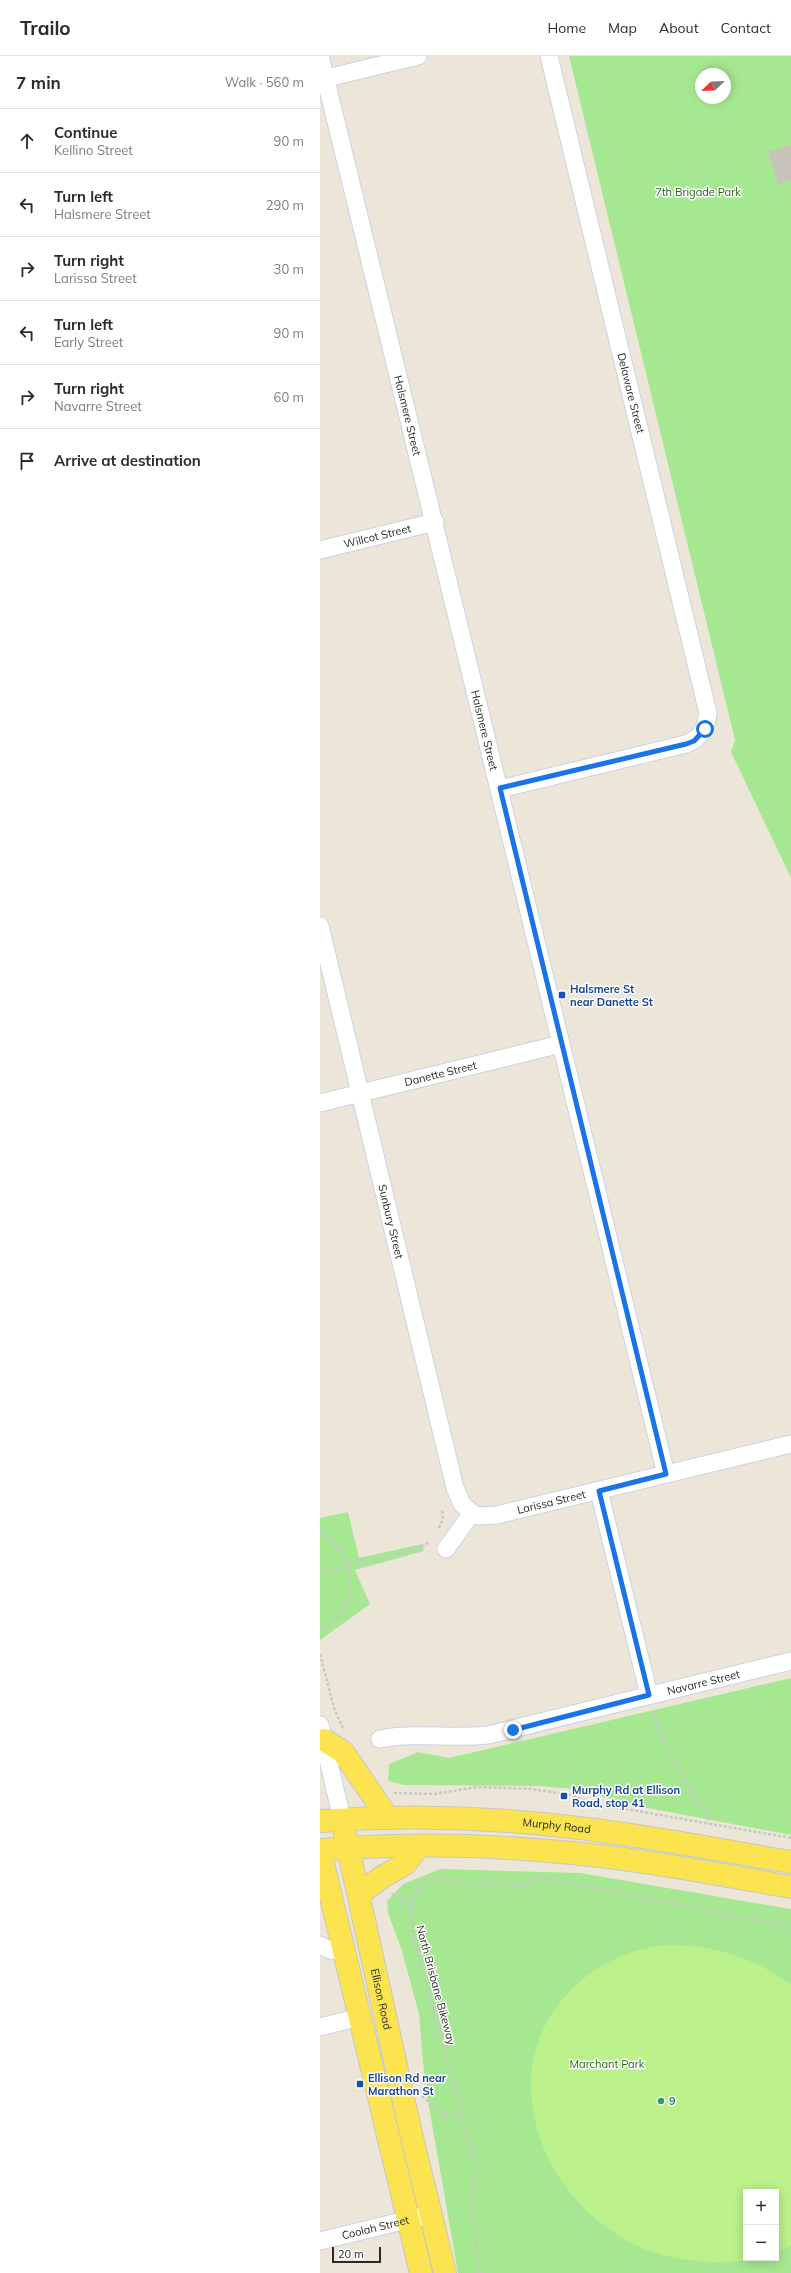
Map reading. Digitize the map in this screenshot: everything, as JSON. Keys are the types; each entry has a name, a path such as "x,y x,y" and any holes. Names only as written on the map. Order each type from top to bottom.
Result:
{"main road":[{"path":"322,1732 343,1752 388,1818"},
{"name":"Murphy Road","path":"320,1821 388,1818 514,1821 571,1826 791,1862"},
{"name":"Ellison Road","path":"342,1820 445,2273"},
{"path":"359,1894 382,1877 405,1864 419,1846"},
{"path":"421,2273 344,1951 328,1916 320,1850 419,1846 469,1846 569,1853 622,1859 791,1887"}],"street":[{"name":"Halsmere Street","path":"320,56 327,78 666,1474"},
{"path":"327,78 418,56"},
{"name":"Delaware Street","path":"500,788 686,744 694,741 705,729 708,713 549,56"},
{"name":"Willcot Street","path":"320,550 434,522"},
{"name":"Sunbury Street","path":"320,926 454,1488 462,1504 472,1513"},
{"name":"Danette Street","path":"320,1104 561,1044"},
{"name":"Larissa Street","path":"472,1513 478,1516 497,1515 791,1444"},
{"path":"599,1491 649,1695"},
{"path":"439,1545 472,1513"},
{"name":"Navarre Street","path":"380,1739 413,1734 467,1737 488,1735 791,1661"},
{"name":"Ellison Road","path":"322,1732 342,1820"},
{"path":"320,1944 330,1950 344,1951"},
{"path":"320,2027 360,2018"},
{"name":"Coolah Street","path":"320,2241 431,2214"}],"path":[{"path":"435,1535 442,1523 442,1509"},
{"path":"320,1533 338,1545 349,1564 352,1579 349,1597 336,1620 320,1630"},
{"path":"320,1573 341,1568 358,1560 360,1565 421,1547 439,1545"},
{"path":"649,1695 658,1730 691,1793 708,1815 708,1823"},
{"path":"387,1793 434,1794 478,1787 532,1789 572,1795 600,1807 614,1807 791,1838"},
{"name":"North Brisbane Bikeway","path":"480,2273 470,2198 477,2171 413,1935 411,1905 417,1889 428,1880 525,1886 539,1877 791,1927"},
{"path":"400,2076 443,2116 462,2114"}],"green space":[{"name":"7th Brigade Park","path":"569,56 791,56 791,878 731,752 735,740"},
{"path":"348,1512 359,1558 422,1544 424,1551 355,1570 370,1604 320,1640 320,1518"},
{"path":"791,1678 791,1835 632,1805 574,1789 539,1786 404,1785 388,1781 389,1764 418,1752 449,1758"},
{"name":"Marchant Park","path":"440,1869 580,1873 791,1909 791,2273 458,2273 425,2084 419,2014 402,1951 388,1913 387,1901 403,1884"},
{"name":"9","path":"667,1945 701,1947 732,1954 762,1967 791,1984 791,2246 779,2251 779,2189 743,2189 743,2260 730,2262 702,2262 674,2258 648,2250 612,2231 581,2204 556,2172 539,2136 531,2098 534,2059 547,2022 573,1988 594,1971 616,1958 653,1947"}],"building":[{"path":"791,145 791,180 778,185 768,152"}],"place":[{"name":"Halsmere St near Danette St","path":"562,995"},
{"name":"Murphy Rd at Ellison Road, stop 41","path":"564,1796"},
{"name":"Ellison Rd near Marathon St","path":"360,2084"},
{"name":"9","path":"661,2101"}],"route":[{"path":"513,1730 649,1695 599,1491 666,1474 500,788 686,744 694,741 705,729"}]}
